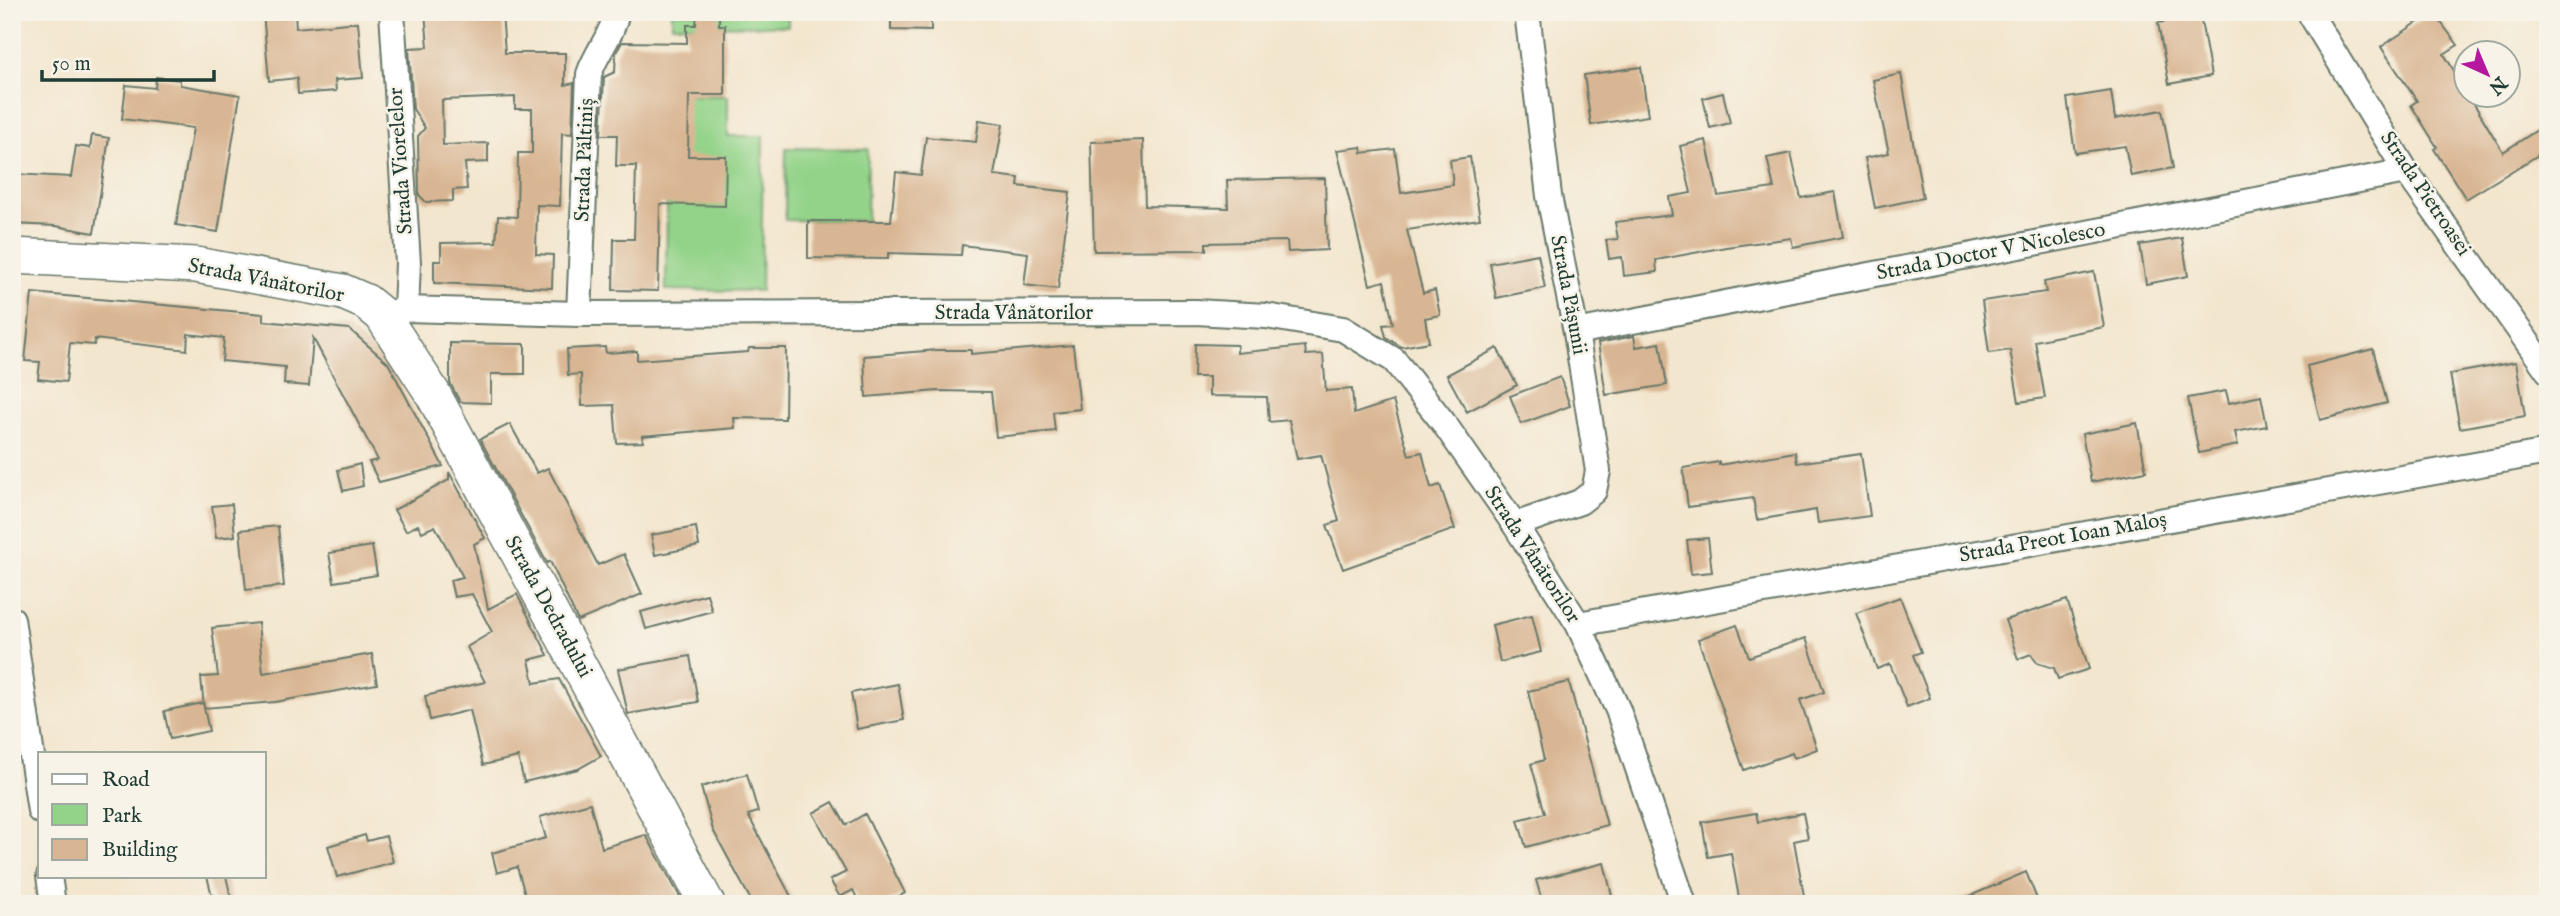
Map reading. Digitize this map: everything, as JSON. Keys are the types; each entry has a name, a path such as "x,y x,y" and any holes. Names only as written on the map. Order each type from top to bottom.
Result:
{"main road":[{"name":"Strada Vânătorilor","path":"12,256 197,265 343,292 394,312"},
{"name":"Strada Dedradului","path":"394,312 433,394 707,904"}],"street":[{"name":"Strada Viorelelor","path":"392,12 408,263 394,312"},
{"name":"Strada Păltiniș","path":"579,314 589,74 596,55 611,35 617,12"},
{"name":"Strada Pășunii","path":"1515,525 1580,502 1594,491 1598,471 1576,332 1549,196 1527,12"},
{"name":"Strada Pietroasei","path":"2309,12 2406,172 2548,372"},
{"name":"Strada Doctor V Nicolesco","path":"1576,332 2406,172"},
{"name":"Strada Vânătorilor","path":"394,312 1196,312 1266,316 1343,329 1394,360 1443,422 1515,525 1578,624 1618,710 1684,904"},
{"name":"Strada Preot Ioan Maloș","path":"1578,624 2548,452"},
{"path":"12,619 38,797"},
{"path":"49,878 53,904"}],"green space":[{"path":"672,12 788,12 788,26 672,25"},
{"path":"668,95 728,96 728,136 763,136 761,291 666,290"},
{"path":"786,148 868,149 867,221 785,220"}],"building":[{"path":"263,12 295,12 296,28 358,22 363,78 335,80 336,91 298,94 297,78 269,81"},
{"path":"425,12 502,12 505,53 565,53 565,85 574,83 572,134 562,133 560,206 537,205 536,254 553,255 552,288 434,283 434,261 441,261 441,243 496,242 498,216 517,217 518,153 532,153 532,109 515,109 515,97 442,100 443,145 488,143 488,162 465,163 467,189 453,190 453,201 426,202 419,195 418,136 425,128 413,109 409,48 428,47"},
{"path":"697,12 719,12 719,25 725,25 725,95 689,95 688,156 726,156 725,206 660,204 658,291 613,290 614,239 634,239 636,166 616,166 617,135 601,135 604,77 615,72 616,53 622,42 687,43 687,25 696,25"},
{"path":"891,12 931,12 931,31 891,30"},
{"path":"2433,12 2453,38 2452,49 2444,54 2452,67 2452,108 2477,108 2503,152 2548,123 2548,149 2466,199 2434,149 2437,147 2411,105 2417,101 2381,47"},
{"path":"2200,15 2211,76 2169,84 2158,23"},
{"path":"1641,67 1648,116 1591,125 1584,75"},
{"path":"1901,74 1923,198 1875,208 1865,158 1889,153 1873,80"},
{"path":"156,77 180,80 180,85 240,95 218,232 176,225 193,128 122,119 126,85 155,88"},
{"path":"2111,91 2115,119 2162,110 2173,168 2131,176 2125,146 2075,153 2067,98"},
{"path":"1723,93 1730,123 1710,128 1703,98"},
{"path":"979,120 1003,124 994,175 1019,178 1018,186 1070,192 1058,289 1024,285 1028,253 962,245 961,255 888,253 888,259 808,258 808,221 891,221 896,172 921,175 926,137 976,142"},
{"path":"92,135 109,138 94,233 56,226 12,224 12,174 71,177 76,146 90,148"},
{"path":"1143,140 1145,206 1228,208 1227,180 1325,178 1327,250 1288,252 1287,241 1206,243 1206,250 1094,251 1091,142"},
{"path":"1706,140 1718,196 1774,188 1767,158 1791,153 1801,198 1835,192 1843,237 1793,247 1791,238 1726,247 1656,260 1657,272 1624,276 1622,257 1609,259 1606,240 1618,239 1615,222 1672,215 1669,197 1691,193 1680,146"},
{"path":"1361,147 1362,153 1395,149 1401,193 1453,185 1450,160 1470,157 1480,219 1407,230 1423,293 1435,290 1440,315 1425,318 1429,342 1402,347 1386,337 1383,325 1393,324 1384,281 1370,285 1337,150"},
{"path":"2182,238 2188,276 2146,284 2140,245"},
{"path":"1538,254 1545,288 1496,298 1490,263"},
{"path":"2094,272 2104,327 2035,341 2045,398 2019,402 2010,350 1989,353 1982,301 2046,292 2044,282"},
{"path":"32,293 263,314 263,321 349,329 388,363 443,466 379,482 369,462 378,460 313,338 309,386 284,384 285,367 222,361 224,338 188,334 187,350 95,339 94,345 70,343 66,382 38,379 40,362 25,361"},
{"path":"1634,336 1636,347 1660,343 1667,385 1606,395 1598,343"},
{"path":"450,343 525,344 525,374 491,374 491,403 460,402 450,383"},
{"path":"1195,344 1237,345 1237,353 1305,346 1306,355 1323,354 1326,391 1352,389 1354,414 1393,401 1409,455 1422,452 1431,488 1440,485 1455,529 1343,569 1327,525 1339,521 1321,455 1297,459 1289,420 1269,422 1267,397 1209,396 1209,377 1194,377"},
{"path":"1073,345 1080,409 1053,412 1055,431 996,437 991,392 938,391 866,397 864,356 938,350 971,350 971,354"},
{"path":"605,347 606,353 637,351 637,360 748,352 749,348 786,348 785,419 734,418 735,428 642,436 643,442 617,443 614,405 582,406 581,374 568,375 567,349"},
{"path":"1497,348 1517,385 1467,412 1447,375"},
{"path":"2373,349 2387,403 2320,420 2307,366"},
{"path":"2516,362 2525,416 2460,428 2450,374"},
{"path":"1560,377 1570,406 1521,424 1510,396"},
{"path":"2226,391 2229,403 2261,396 2267,426 2235,432 2238,445 2199,453 2188,398"},
{"path":"2137,423 2146,471 2091,482 2082,434"},
{"path":"510,424 537,473 548,468 598,565 624,554 642,594 578,621 550,561 547,563 480,439"},
{"path":"1795,452 1797,463 1861,454 1870,516 1818,523 1816,510 1757,520 1753,498 1688,507 1683,468 1719,462 1719,465"},
{"path":"360,464 363,486 343,491 338,470"},
{"path":"449,472 485,538 474,544 488,609 517,594 548,655 529,660 534,683 559,679 601,756 578,769 524,782 518,757 483,765 470,710 430,720 425,696 485,682 467,647 492,632 472,594 454,597 450,580 463,577 435,526 422,532 418,525 406,531 394,510 449,480"},
{"path":"232,504 235,536 216,538 212,506"},
{"path":"278,526 284,586 246,590 240,530"},
{"path":"696,527 699,546 655,555 651,535"},
{"path":"1708,538 1712,572 1691,574 1687,540"},
{"path":"372,546 377,575 334,582 329,553"},
{"path":"707,594 712,611 646,629 641,612"},
{"path":"1900,597 1921,652 1913,655 1930,698 1907,707 1890,664 1877,669 1856,613"},
{"path":"2067,600 2089,669 2058,679 2054,668 2037,663 2031,654 2018,659 2005,620"},
{"path":"1532,615 1541,652 1500,662 1492,625"},
{"path":"258,623 263,673 372,654 377,684 275,702 204,708 201,677 218,676 212,628"},
{"path":"1737,625 1749,657 1806,638 1824,692 1800,700 1817,749 1794,758 1792,753 1744,770 1698,639"},
{"path":"690,656 698,702 628,714 618,669"},
{"path":"1569,682 1607,825 1526,847 1518,820 1545,813 1531,764 1544,760 1528,691"},
{"path":"898,684 904,720 857,729 851,693"},
{"path":"203,703 209,731 170,739 164,711"},
{"path":"747,774 758,812 748,815 795,904 753,904 713,830 701,787"},
{"path":"833,802 846,825 865,814 905,893 884,904 860,904 853,890 840,897 830,880 846,872 813,813"},
{"path":"590,803 602,848 646,835 684,904 528,904 517,867 497,873 492,853 546,838 540,817"},
{"path":"1756,813 1758,822 1803,813 1808,838 1794,841 1805,901 1740,904 1731,853 1708,857 1702,822"},
{"path":"365,835 367,841 386,836 393,862 337,877 328,846"},
{"path":"1604,863 1614,904 1543,904 1536,880"},
{"path":"2026,872 2039,904 1951,904"},
{"path":"208,878 226,878 232,902 214,904"}]}
